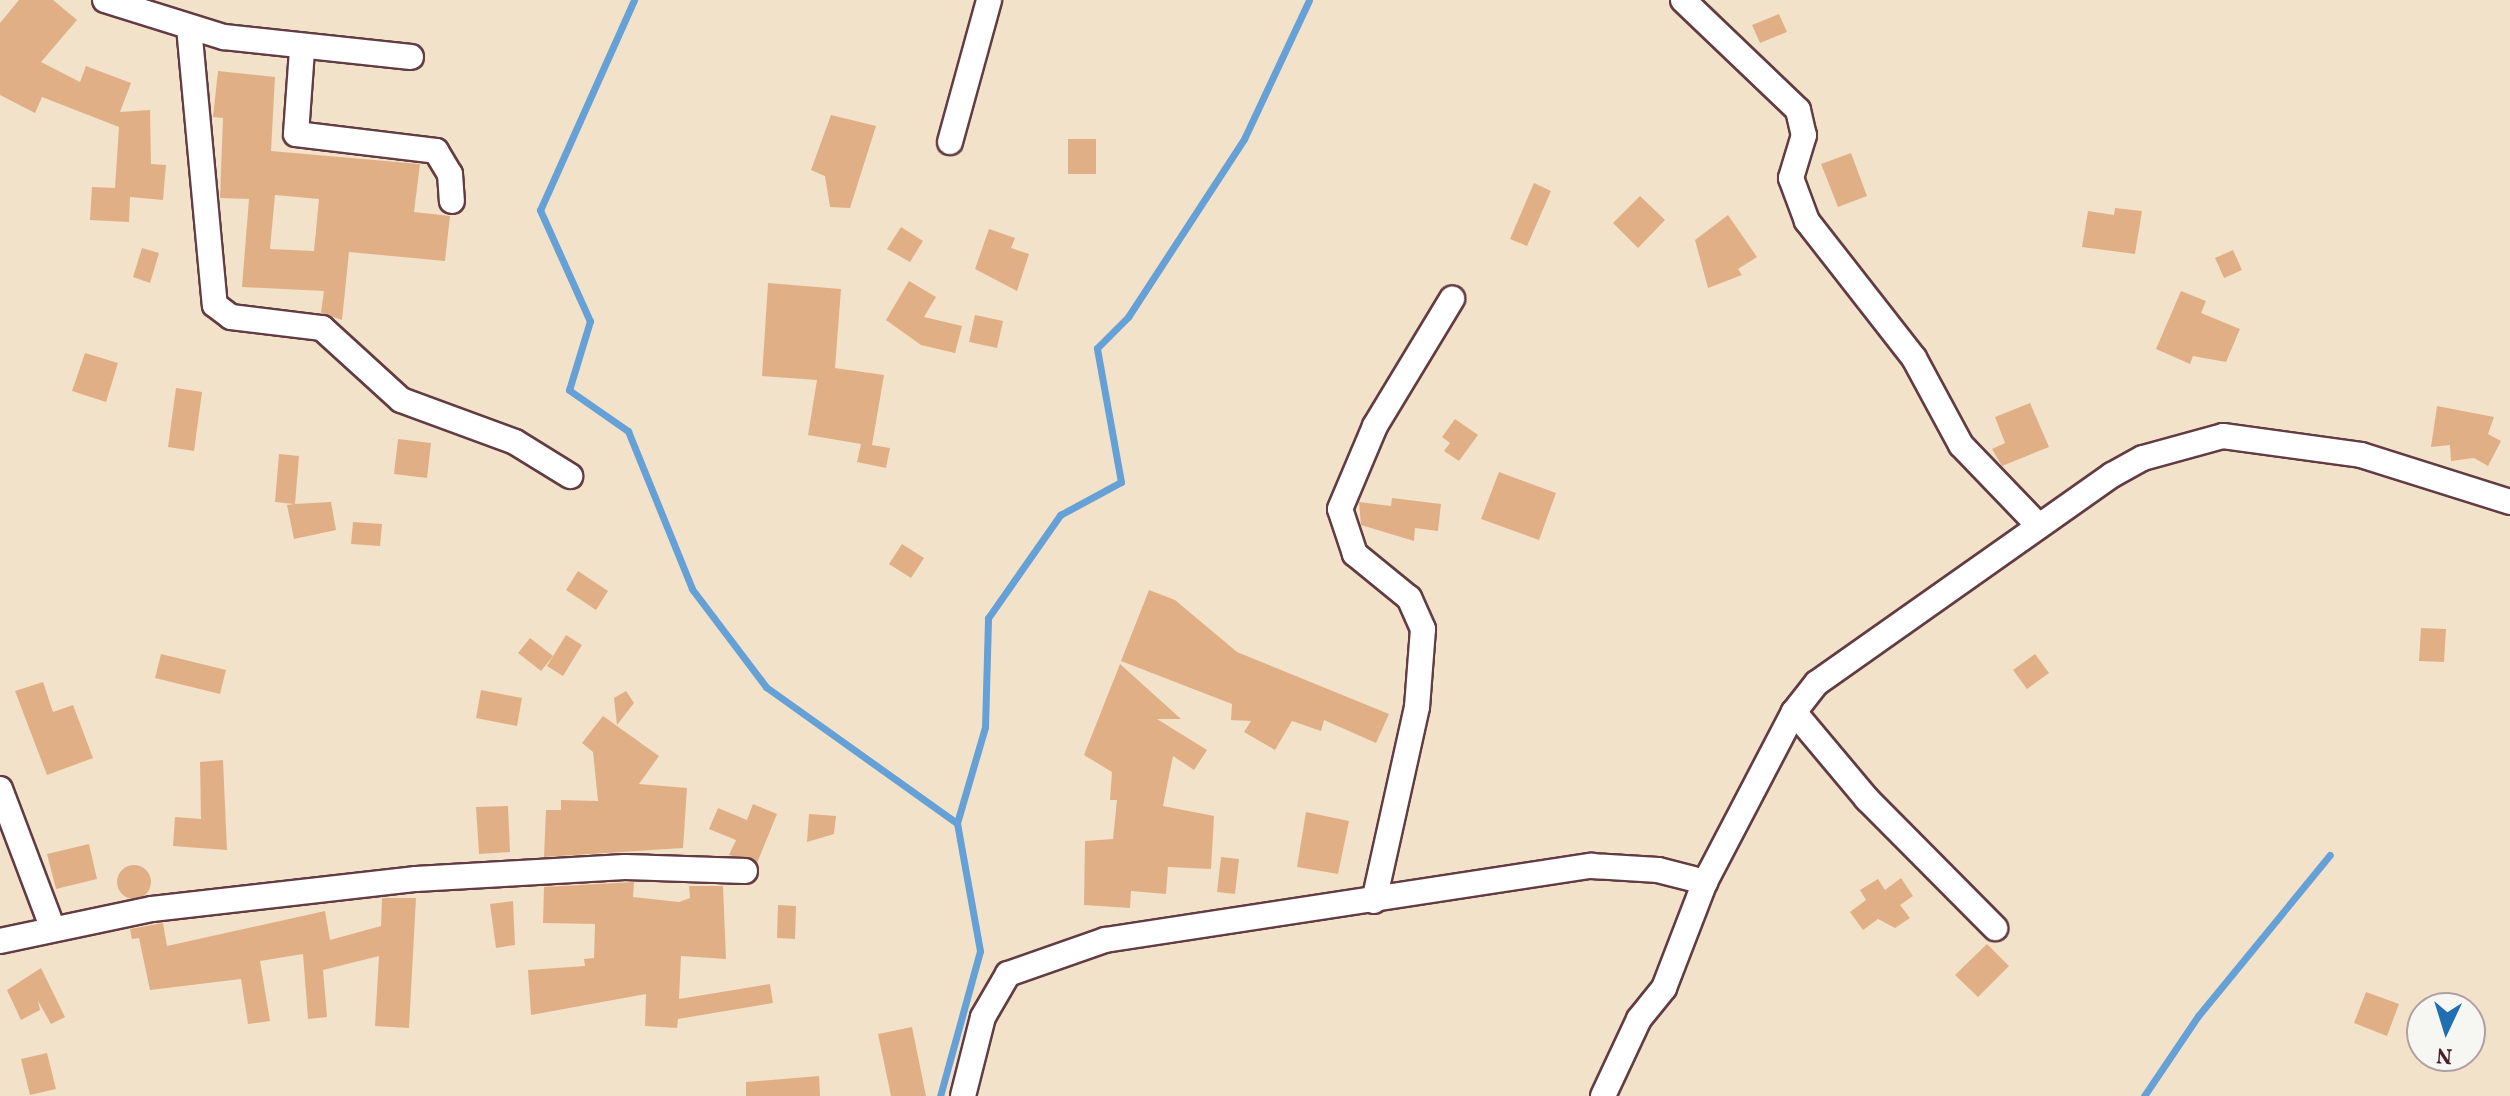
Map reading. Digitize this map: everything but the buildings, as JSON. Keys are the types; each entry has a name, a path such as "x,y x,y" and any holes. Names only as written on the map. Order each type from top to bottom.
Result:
{"street":[{"path":"105,0 189,27 302,50 411,57"},
{"path":"950,142 989,0"},
{"path":"1683,0 1798,110 1804,135 1791,178 1807,221 1914,358 1961,445 2039,526"},
{"path":"189,27 215,305 231,317 322,328 401,400 515,442 570,476"},
{"path":"302,50 296,134 436,151 450,174 452,201"},
{"path":"1374,901 1417,707 1423,629 1409,598 1355,554 1340,509 1375,426 1452,299"},
{"path":"1603,1096 1639,1019 1664,988 1705,882 1794,712 1841,661 2039,526 2143,458 2223,436 2361,455 2510,502"},
{"path":"1794,712 1995,928"},
{"path":"0,789 53,929"},
{"path":"963,1096 989,1004 1008,974 1030,963 1105,940 1591,866 1658,870 1705,882"},
{"path":"0,941 152,909 416,879 625,867 745,871"}],"waterway":[{"path":"634,0 540,210 590,321 569,390 628,431 692,589 766,687 957,823 980,951 940,1096"},
{"path":"957,823 985,727 988,618 1060,515 1121,482 1097,348 1128,317 1244,139 1309,0"},
{"path":"2144,1096 2198,1016 2330,855"}]}
